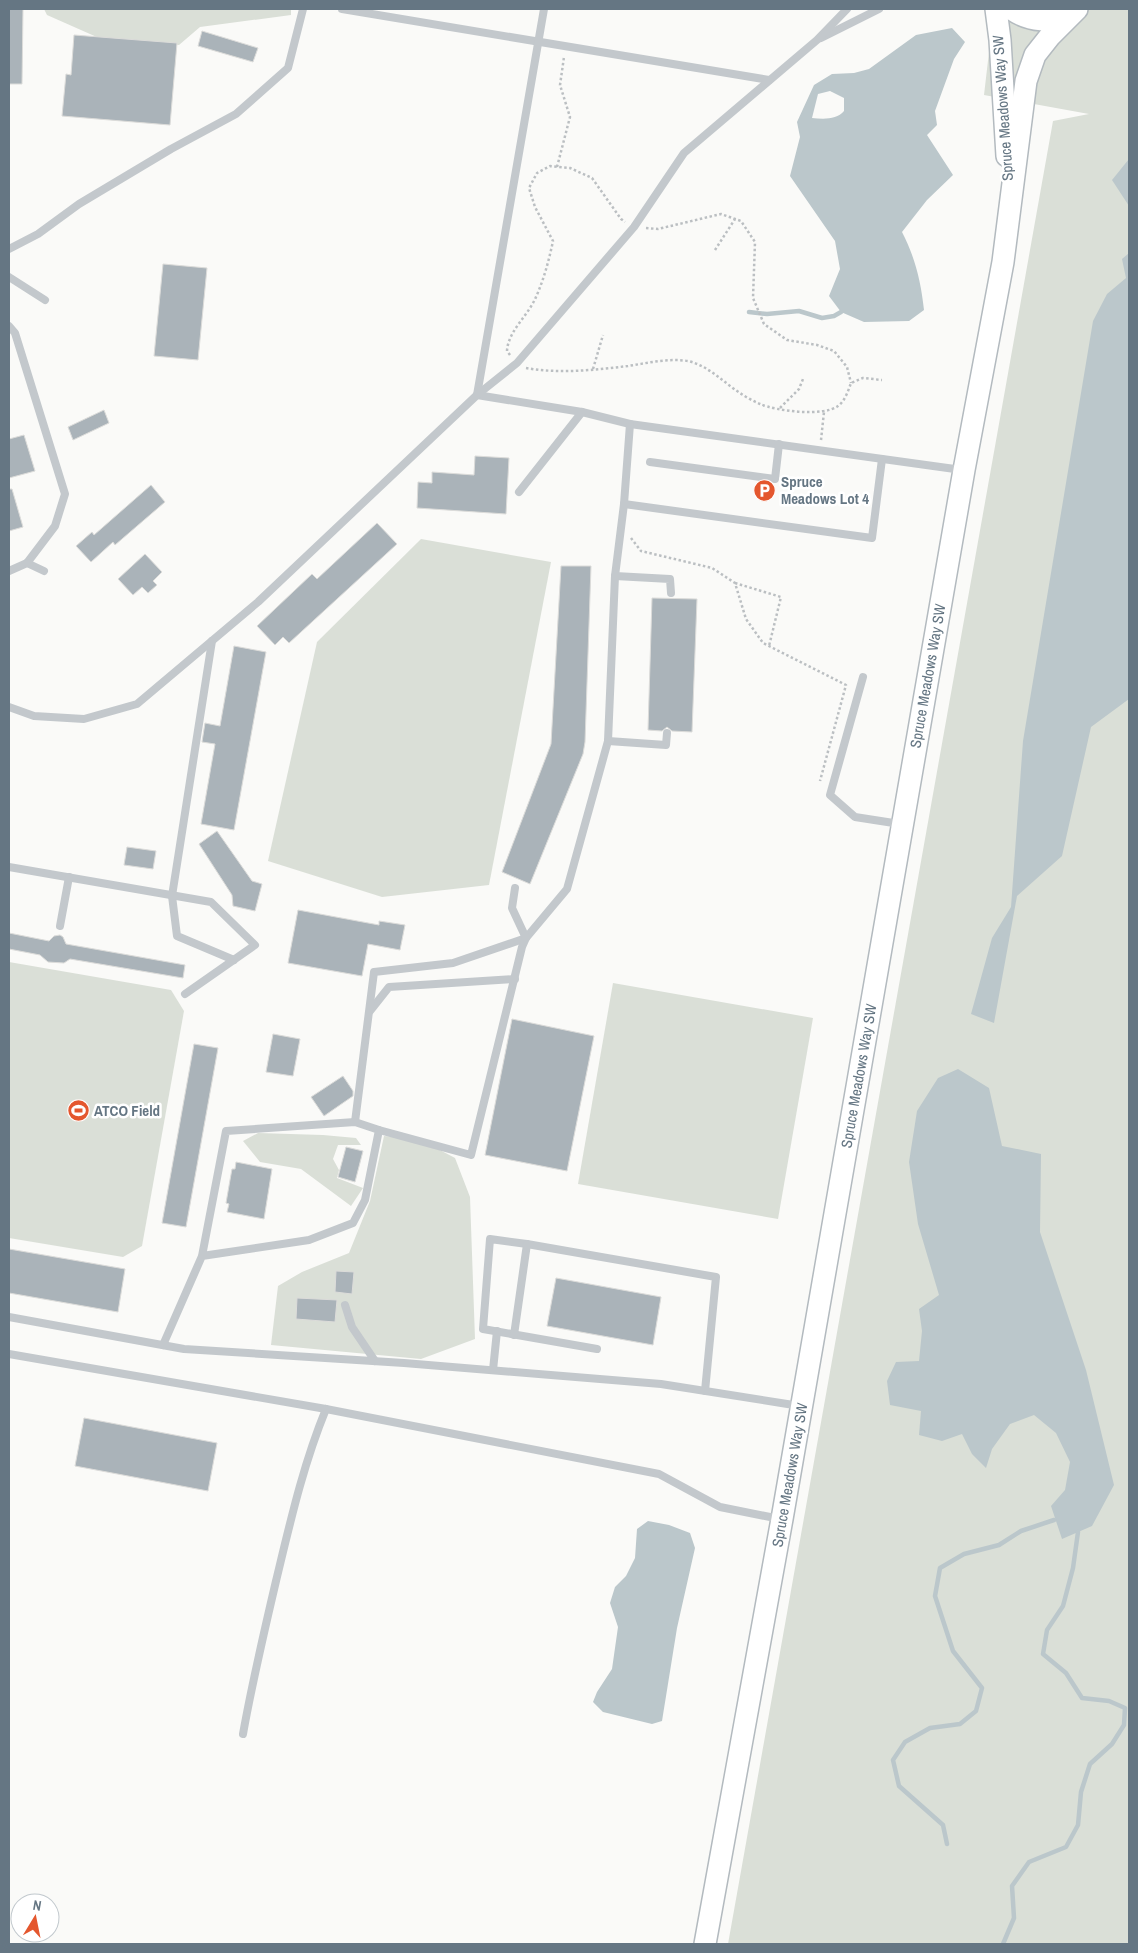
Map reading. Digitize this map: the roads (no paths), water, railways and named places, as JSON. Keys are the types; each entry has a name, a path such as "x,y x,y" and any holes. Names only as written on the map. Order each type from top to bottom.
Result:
{"main road":[{"path":"1004,13 1035,20 1051,20 1068,15 1076,9"},
{"name":"Spruce Meadows Way SW","path":"705,1944 802,1406 964,470 996,308 1026,81 1035,55 1076,9"},
{"name":"Spruce Meadows Way SW","path":"1004,13 1010,206"}],"lane":[{"path":"9,249 38,234 79,204 171,149 236,114 288,68 303,9"},
{"path":"342,9 768,80"},
{"path":"477,394 537,40 544,9"},
{"path":"9,707 34,716 84,719 137,704 258,602 477,394 517,363 634,227 684,153 817,40 847,9"},
{"path":"817,40 879,9"},
{"path":"9,277 45,300"},
{"path":"9,326 15,333 65,494 55,526 27,563 9,571"},
{"path":"477,394 582,412 630,424 964,470"},
{"path":"519,492 582,412"},
{"path":"163,1345 202,1256 226,1131 355,1122 471,1156 514,979 526,938 567,889 608,741 614,576 624,504 630,424"},
{"path":"650,462 775,478 779,444"},
{"path":"624,504 872,538 882,459"},
{"path":"27,563 44,571"},
{"path":"614,576 670,579 671,593"},
{"path":"212,641 172,896 177,936 234,960"},
{"path":"863,677 830,795 856,817 902,824"},
{"path":"608,741 666,745 667,733"},
{"path":"9,867 211,902 255,945 185,994"},
{"path":"60,926 69,877"},
{"path":"515,888 512,908 526,938"},
{"path":"355,1122 374,972 453,964 526,938"},
{"path":"368,1013 389,987 514,979"},
{"path":"202,1256 309,1240 353,1222 365,1200 379,1130"},
{"path":"597,1350 483,1329 490,1239 716,1278 705,1391"},
{"path":"514,1335 527,1244"},
{"path":"345,1305 352,1327 375,1361"},
{"path":"9,1317 184,1349 375,1361 661,1384 802,1406"},
{"path":"493,1370 497,1331"},
{"path":"9,1354 326,1409 659,1474 720,1507 782,1519"},
{"path":"243,1734 250,1692 300,1481 312,1443 326,1409"}],"waterway":[{"path":"749,312 767,314 799,311 822,318 834,316 841,312"},
{"path":"947,1844 943,1825 899,1786 893,1760 905,1742 930,1728 960,1724 976,1711 982,1688 953,1651 935,1596 940,1568 964,1554 999,1545 1021,1531 1054,1520"},
{"path":"1003,1944 1014,1918 1012,1886 1029,1862 1066,1847 1078,1825 1081,1792 1090,1764 1112,1744 1124,1725 1125,1708 1109,1701 1082,1698 1066,1673 1043,1654 1047,1630 1063,1606 1073,1568 1078,1532"}],"place":[{"name":"Spruce Meadows Lot 4","path":"765,491"},
{"name":"ATCO Field","path":"78,1111"}]}
